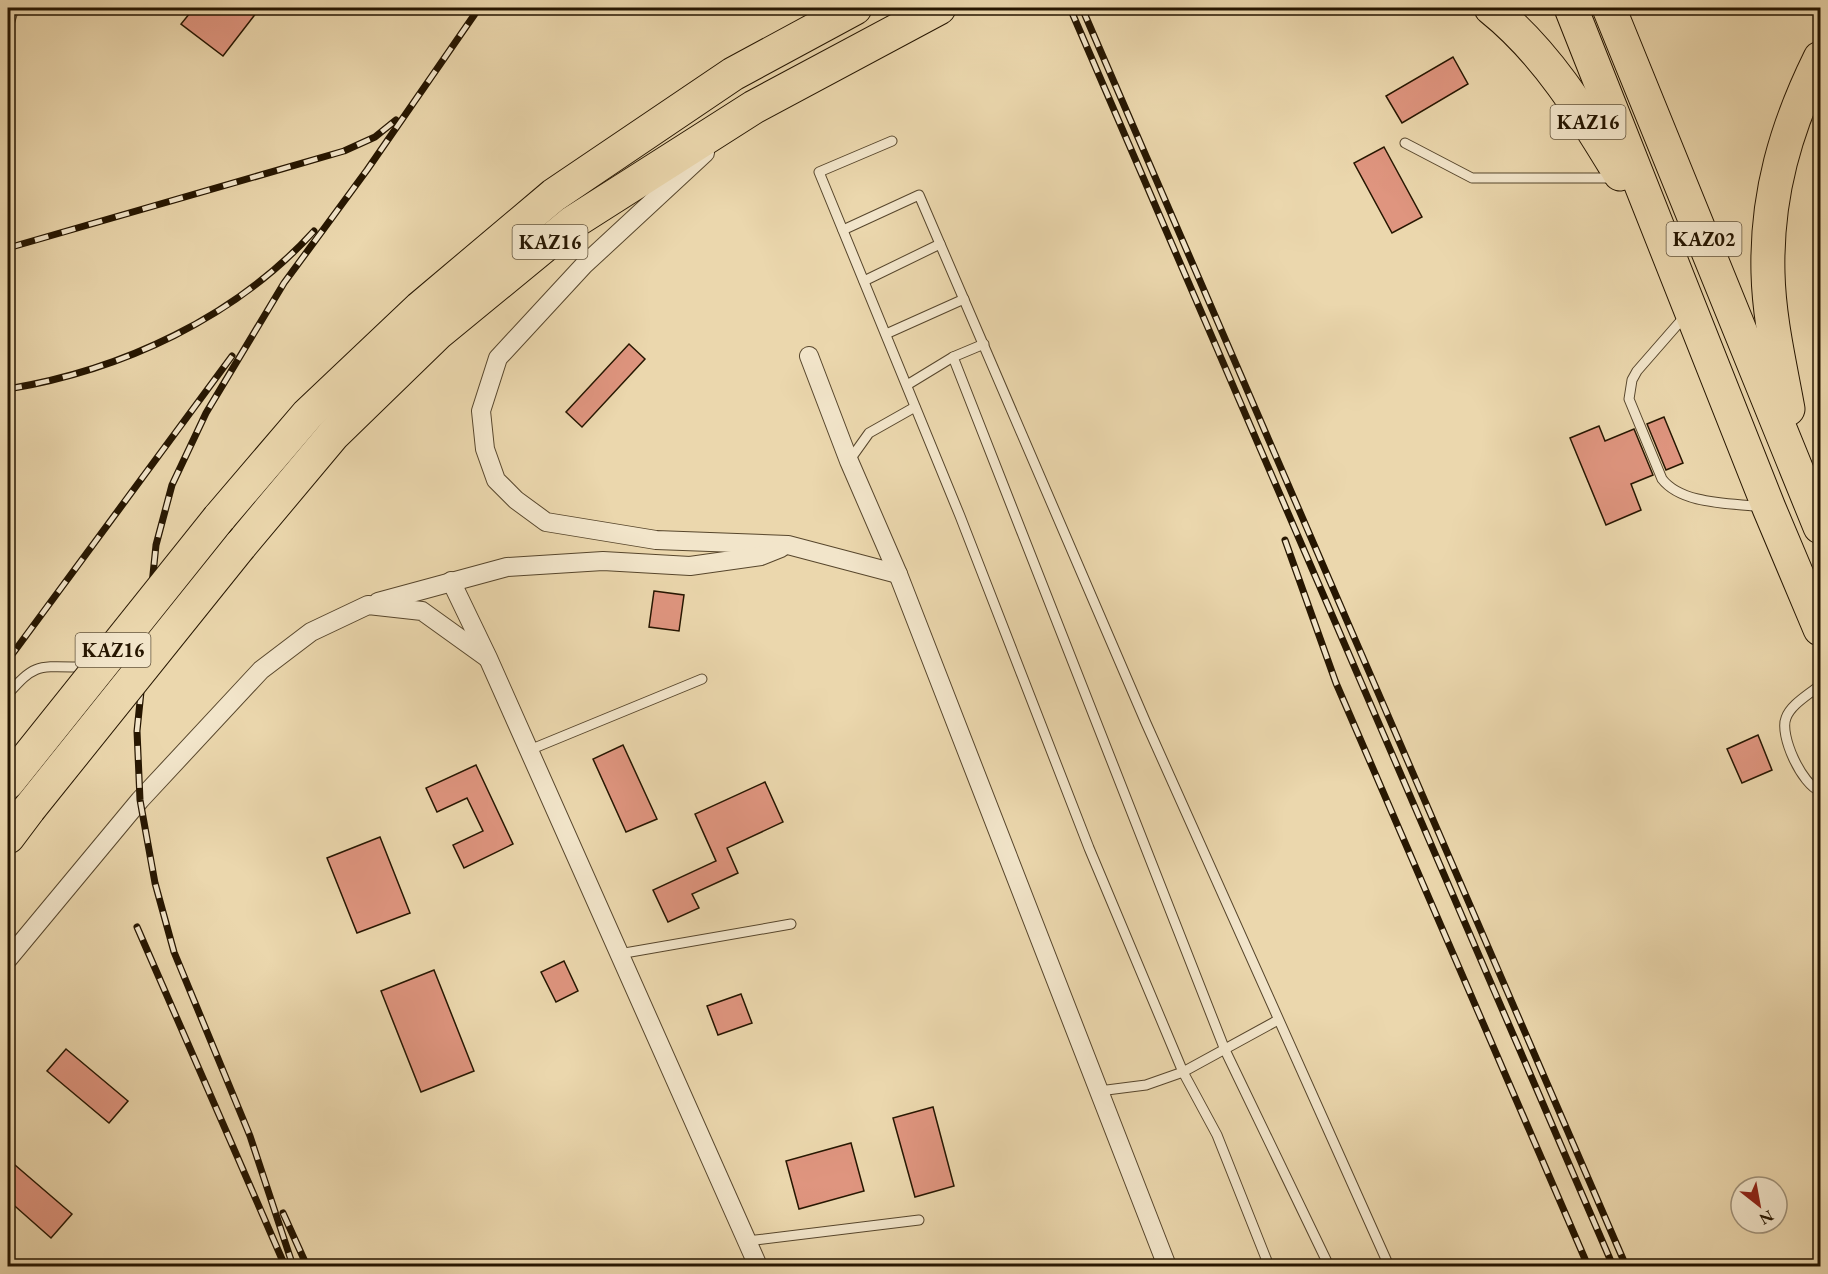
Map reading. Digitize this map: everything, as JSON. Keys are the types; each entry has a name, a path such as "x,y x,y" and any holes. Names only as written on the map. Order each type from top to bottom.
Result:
{"highway":[{"name":"KAZ16","path":"8,782 219,518 307,415 420,308 554,195 734,74 855,8"},
{"name":"KAZ16","path":"1491,8 1520,31 1568,90 1667,250"},
{"name":"KАZ02","path":"1570,8 1769,508 1821,629"},
{"name":"KАZ02","path":"1609,8 1821,527"},
{"name":"KAZ16","path":"8,837 240,546 333,435 438,333 572,223 754,107 930,12"},
{"path":"1798,470 1771,310 1768,274 1769,234 1774,190 1785,141 1821,58"}],"street":[{"path":"754,107 584,265 498,358 482,411 485,449 496,480 516,500 546,522 656,540 788,545 898,574"},
{"path":"809,356 849,461 898,574 1097,1092 1167,1266"},
{"path":"8,959 140,800 261,670 311,632 368,605 451,580 507,567 603,561 690,566 761,556 788,545"},
{"path":"451,580 488,658 527,751 758,1266"},
{"path":"368,605 422,611 488,658"}],"lane":[{"path":"8,27 14,8"},
{"path":"892,141 819,172 907,385 1089,848 1183,1072 1217,1135 1269,1266"},
{"path":"1406,143 1472,178 1622,178"},
{"path":"843,230 919,195 1146,723 1389,1266"},
{"path":"864,281 940,244"},
{"path":"886,334 964,299"},
{"path":"1690,310 1637,371 1629,390 1629,399 1668,486 1679,492 1710,500 1769,508"},
{"path":"907,385 953,357 984,344"},
{"path":"953,357 1225,1050 1329,1266"},
{"path":"849,461 869,433 915,406"},
{"path":"8,694 28,672 48,666 76,667"},
{"path":"527,751 702,679"},
{"path":"1821,685 1789,711 1785,719 1785,728 1800,773 1810,786 1821,790"},
{"path":"618,954 791,924"},
{"path":"1097,1092 1146,1085 1183,1072 1278,1020"},
{"path":"747,1241 919,1220"}],"building":[{"path":"194,8 260,8 223,56 181,24"},
{"path":"1453,57 1468,84 1402,123 1386,96"},
{"path":"1384,147 1422,217 1392,233 1354,163"},
{"path":"629,344 645,359 582,427 566,412"},
{"path":"1664,417 1683,463 1666,470 1647,424"},
{"path":"1599,426 1605,441 1634,429 1653,475 1631,484 1641,510 1606,525 1570,438"},
{"path":"654,591 684,595 679,631 649,627"},
{"path":"1758,735 1772,770 1742,783 1727,749"},
{"path":"623,745 657,819 626,832 593,759"},
{"path":"476,765 513,844 464,868 453,845 483,831 467,798 437,812 426,788"},
{"path":"765,782 783,822 727,848 738,873 692,894 699,908 668,922 653,890 716,861 695,814"},
{"path":"380,837 410,913 357,933 327,858"},
{"path":"564,961 578,991 556,1002 541,972"},
{"path":"434,970 474,1071 421,1092 381,991"},
{"path":"741,994 752,1023 718,1035 707,1006"},
{"path":"66,1049 128,1101 109,1123 47,1071"},
{"path":"933,1107 954,1186 915,1197 893,1118"},
{"path":"851,1143 864,1191 799,1209 786,1161"},
{"path":"8,1159 72,1214 51,1238 8,1200"}],"railway":[{"path":"293,1266 250,1136 174,952 155,883 140,800 137,731 156,545 172,485 206,413 284,283 367,170 479,8"},
{"path":"1070,8 1613,1266"},
{"path":"1082,8 1626,1266"},
{"path":"8,248 344,151 375,137 396,120"},
{"path":"8,389 93,369 174,336 249,290 283,262 314,231"},
{"path":"8,660 232,356"},
{"path":"1285,540 1336,683 1588,1266"},
{"path":"137,927 285,1266"},
{"path":"283,1213 307,1266"}]}
